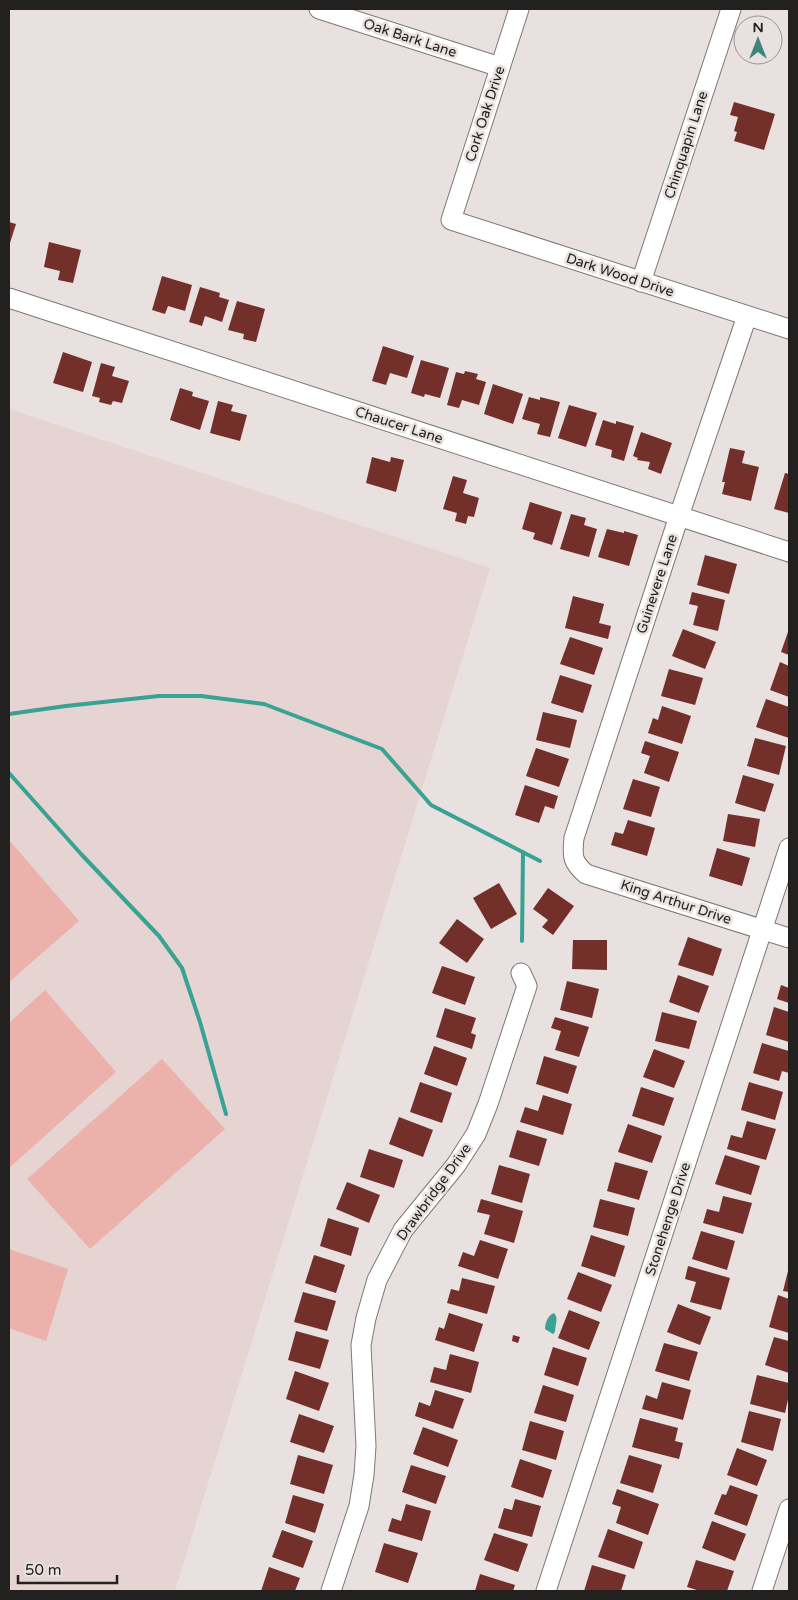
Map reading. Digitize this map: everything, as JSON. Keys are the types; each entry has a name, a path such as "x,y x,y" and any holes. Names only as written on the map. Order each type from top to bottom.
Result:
{"street":[{"name":"Oak Bark Lane","path":"319,9 500,67"},
{"name":"Cork Oak Drive","path":"451,220 519,9"},
{"name":"Chinquapin Lane","path":"641,282 731,9"},
{"name":"Dark Wood Drive","path":"451,220 789,330"},
{"name":"Chaucer Lane","path":"9,298 789,552"},
{"name":"Guinevere Lane","path":"573,854 574,838 679,516 747,316"},
{"name":"Stonehenge Drive","path":"546,1591 789,848"},
{"name":"King Arthur Drive","path":"573,854 577,866 586,874 789,938"},
{"name":"Drawbridge Drive","path":"335,1590 359,1506 364,1475 366,1446 361,1345 366,1318 377,1280 403,1230 456,1165 476,1134 488,1104 527,986 521,973"},
{"path":"762,1591 789,1509"}],"shaded area":[{"path":"9,409 490,568 175,1591 9,1591"},
{"path":"9,840 79,921 9,982"},
{"path":"45,990 116,1072 9,1168 9,1023"},
{"path":"162,1059 225,1129 90,1249 27,1179"},
{"path":"9,1249 68,1269 46,1341 9,1328"},
{"path":"554,1313 557,1319 553,1334 545,1329 547,1320"}],"building":[{"path":"734,102 775,114 764,150 734,141 737,132 734,131 738,117 730,115"},
{"path":"9,222 16,224 9,246"},
{"path":"49,242 81,250 73,283 58,280 60,271 44,267"},
{"path":"162,276 192,285 185,311 168,306 165,314 152,310"},
{"path":"200,287 220,293 219,297 229,300 222,322 205,316 202,326 189,322"},
{"path":"237,301 265,309 256,342 243,339 244,334 228,330"},
{"path":"383,346 414,356 407,378 390,373 386,385 372,381"},
{"path":"63,352 92,362 83,392 53,383"},
{"path":"421,360 449,368 440,398 425,394 424,397 411,393"},
{"path":"101,363 115,367 112,376 129,381 122,403 113,401 111,405 99,402 100,398 92,396"},
{"path":"465,371 478,374 476,379 486,382 479,405 462,400 459,408 447,405 456,372 464,374"},
{"path":"493,384 523,394 513,424 484,414"},
{"path":"180,388 193,392 192,396 209,401 200,430 170,420"},
{"path":"529,397 540,400 540,397 560,402 550,437 537,434 540,424 522,419"},
{"path":"218,401 233,405 231,411 247,415 240,441 210,433"},
{"path":"569,405 597,413 586,447 558,438"},
{"path":"603,420 634,426 624,461 611,457 612,450 595,445"},
{"path":"641,432 672,443 661,474 648,469 650,462 637,460 638,458 633,456"},
{"path":"730,448 745,451 742,463 759,467 751,501 722,494 725,482 722,482"},
{"path":"372,457 390,462 391,457 404,460 396,492 366,483"},
{"path":"785,473 789,474 789,513 774,509"},
{"path":"453,476 467,480 463,493 479,498 474,517 468,516 466,524 455,521 457,513 443,509"},
{"path":"530,502 562,512 552,545 533,539 535,533 522,529"},
{"path":"571,514 586,518 584,525 597,529 589,557 560,549"},
{"path":"607,529 638,535 629,566 598,557"},
{"path":"705,555 737,564 729,594 697,585"},
{"path":"692,592 725,600 718,631 693,625 698,606 689,604"},
{"path":"573,596 604,604 599,623 611,626 608,639 565,628"},
{"path":"683,629 716,642 705,669 672,656"},
{"path":"789,629 789,655 781,652"},
{"path":"570,637 603,648 594,675 560,664"},
{"path":"780,662 789,666 789,697 770,690"},
{"path":"669,669 703,678 695,705 661,696"},
{"path":"560,675 592,685 583,713 551,703"},
{"path":"766,699 789,707 789,738 756,727"},
{"path":"662,706 691,716 682,744 648,733 653,718 658,720"},
{"path":"543,712 577,720 570,748 536,740"},
{"path":"755,738 786,746 779,775 747,766"},
{"path":"645,741 679,752 669,782 644,773 650,756 641,753"},
{"path":"536,748 569,759 559,787 526,776"},
{"path":"743,775 774,784 765,812 735,803"},
{"path":"633,779 660,787 651,817 623,809"},
{"path":"525,785 558,796 554,809 545,806 539,823 515,815"},
{"path":"728,814 760,819 755,847 723,841"},
{"path":"628,820 655,828 647,856 611,845 615,832 623,834"},
{"path":"717,848 750,858 742,886 709,876"},
{"path":"499,883 517,914 491,929 473,898"},
{"path":"548,888 574,906 553,935 542,927 548,920 533,909"},
{"path":"457,919 484,939 467,963 439,943"},
{"path":"688,937 722,949 713,976 678,965"},
{"path":"573,940 607,940 607,970 572,969"},
{"path":"442,966 475,977 465,1005 432,993"},
{"path":"678,975 709,986 699,1013 669,1002"},
{"path":"567,981 599,989 592,1018 560,1010"},
{"path":"781,985 789,988 789,1003 777,999"},
{"path":"774,1007 789,1012 789,1042 766,1035"},
{"path":"445,1008 476,1018 471,1033 476,1035 472,1049 436,1037"},
{"path":"662,1012 697,1021 689,1049 655,1041"},
{"path":"555,1017 589,1027 579,1057 555,1050 561,1031 551,1028"},
{"path":"762,1043 789,1051 789,1073 782,1071 779,1081 753,1073"},
{"path":"434,1046 467,1058 457,1086 424,1074"},
{"path":"654,1049 685,1061 674,1088 643,1077"},
{"path":"544,1056 577,1066 568,1094 536,1084"},
{"path":"420,1082 452,1093 442,1123 410,1112"},
{"path":"749,1082 783,1092 775,1120 741,1110"},
{"path":"641,1087 674,1098 664,1126 632,1116"},
{"path":"543,1095 572,1104 563,1135 520,1122 525,1107 538,1111"},
{"path":"399,1117 433,1130 423,1157 389,1144"},
{"path":"747,1121 776,1129 766,1160 727,1149 731,1135 742,1138"},
{"path":"628,1124 662,1136 652,1163 618,1152"},
{"path":"517,1130 547,1139 539,1166 509,1157"},
{"path":"369,1149 403,1160 394,1188 360,1177"},
{"path":"725,1155 760,1166 751,1195 715,1184"},
{"path":"615,1162 648,1171 639,1200 607,1191"},
{"path":"499,1165 530,1174 522,1203 491,1194"},
{"path":"347,1182 380,1195 369,1223 336,1209"},
{"path":"723,1196 752,1203 743,1234 703,1223 707,1209 719,1212"},
{"path":"481,1199 523,1211 514,1243 484,1234 490,1215 477,1212"},
{"path":"600,1199 635,1208 628,1236 593,1227"},
{"path":"328,1218 359,1228 351,1256 320,1246"},
{"path":"701,1231 735,1241 727,1270 692,1259"},
{"path":"591,1235 625,1246 615,1277 581,1266"},
{"path":"480,1240 508,1249 498,1279 458,1266 463,1252 474,1256"},
{"path":"314,1255 345,1265 336,1293 305,1283"},
{"path":"688,1266 730,1278 721,1310 690,1302 696,1282 685,1279"},
{"path":"789,1267 789,1292 783,1291"},
{"path":"578,1272 612,1285 601,1312 567,1299"},
{"path":"462,1278 495,1286 487,1314 447,1303 451,1289 459,1291"},
{"path":"303,1292 336,1301 327,1331 294,1322"},
{"path":"778,1295 789,1299 789,1333 769,1327"},
{"path":"678,1304 711,1317 700,1345 667,1332"},
{"path":"569,1310 600,1322 589,1350 558,1338"},
{"path":"449,1313 483,1324 474,1352 435,1340 439,1327 444,1329"},
{"path":"296,1331 329,1340 320,1369 288,1360"},
{"path":"513,1335 520,1337 518,1343 512,1341"},
{"path":"774,1337 789,1341 789,1373 765,1365"},
{"path":"664,1343 698,1352 689,1381 655,1371"},
{"path":"553,1347 587,1358 578,1386 544,1375"},
{"path":"450,1354 479,1362 471,1393 430,1382 434,1367 446,1370"},
{"path":"295,1371 329,1383 319,1411 286,1399"},
{"path":"757,1375 789,1383 789,1395 785,1413 750,1404"},
{"path":"662,1382 691,1390 683,1420 642,1409 646,1395 657,1399"},
{"path":"543,1385 574,1395 566,1422 534,1413"},
{"path":"435,1390 464,1399 453,1429 415,1416 419,1402 430,1406"},
{"path":"749,1411 781,1419 773,1451 741,1442"},
{"path":"299,1414 334,1426 324,1453 290,1442"},
{"path":"640,1418 678,1428 675,1441 683,1443 679,1459 632,1447"},
{"path":"530,1421 564,1431 556,1460 522,1450"},
{"path":"423,1427 458,1440 448,1467 413,1454"},
{"path":"737,1448 767,1460 757,1486 727,1475"},
{"path":"298,1455 333,1465 324,1494 290,1484"},
{"path":"629,1455 662,1465 653,1493 620,1483"},
{"path":"520,1459 552,1470 543,1498 511,1487"},
{"path":"411,1465 446,1476 436,1504 402,1492"},
{"path":"730,1485 758,1495 747,1526 714,1514 722,1494 726,1495"},
{"path":"617,1489 659,1504 648,1535 616,1523 621,1507 612,1504"},
{"path":"293,1495 324,1504 315,1533 285,1523"},
{"path":"515,1499 541,1506 532,1537 498,1528 504,1508 512,1510"},
{"path":"406,1504 431,1511 422,1541 388,1531 392,1518 401,1521"},
{"path":"712,1521 746,1534 735,1561 702,1548"},
{"path":"608,1529 643,1542 634,1569 598,1557"},
{"path":"282,1530 313,1541 303,1568 272,1557"},
{"path":"494,1533 528,1544 518,1572 484,1560"},
{"path":"384,1543 418,1553 408,1583 375,1572"},
{"path":"696,1560 734,1571 727,1591 700,1591 687,1587"},
{"path":"592,1565 626,1575 621,1591 584,1591"},
{"path":"269,1567 300,1578 295,1591 261,1591"},
{"path":"480,1574 515,1585 513,1591 475,1591"}],"waterway":[{"path":"9,714 159,696 201,696 264,704 382,749 431,805 540,861"},
{"path":"9,773 81,854 159,936 182,968 200,1022 226,1114"},
{"path":"522,941 523,852"}]}
